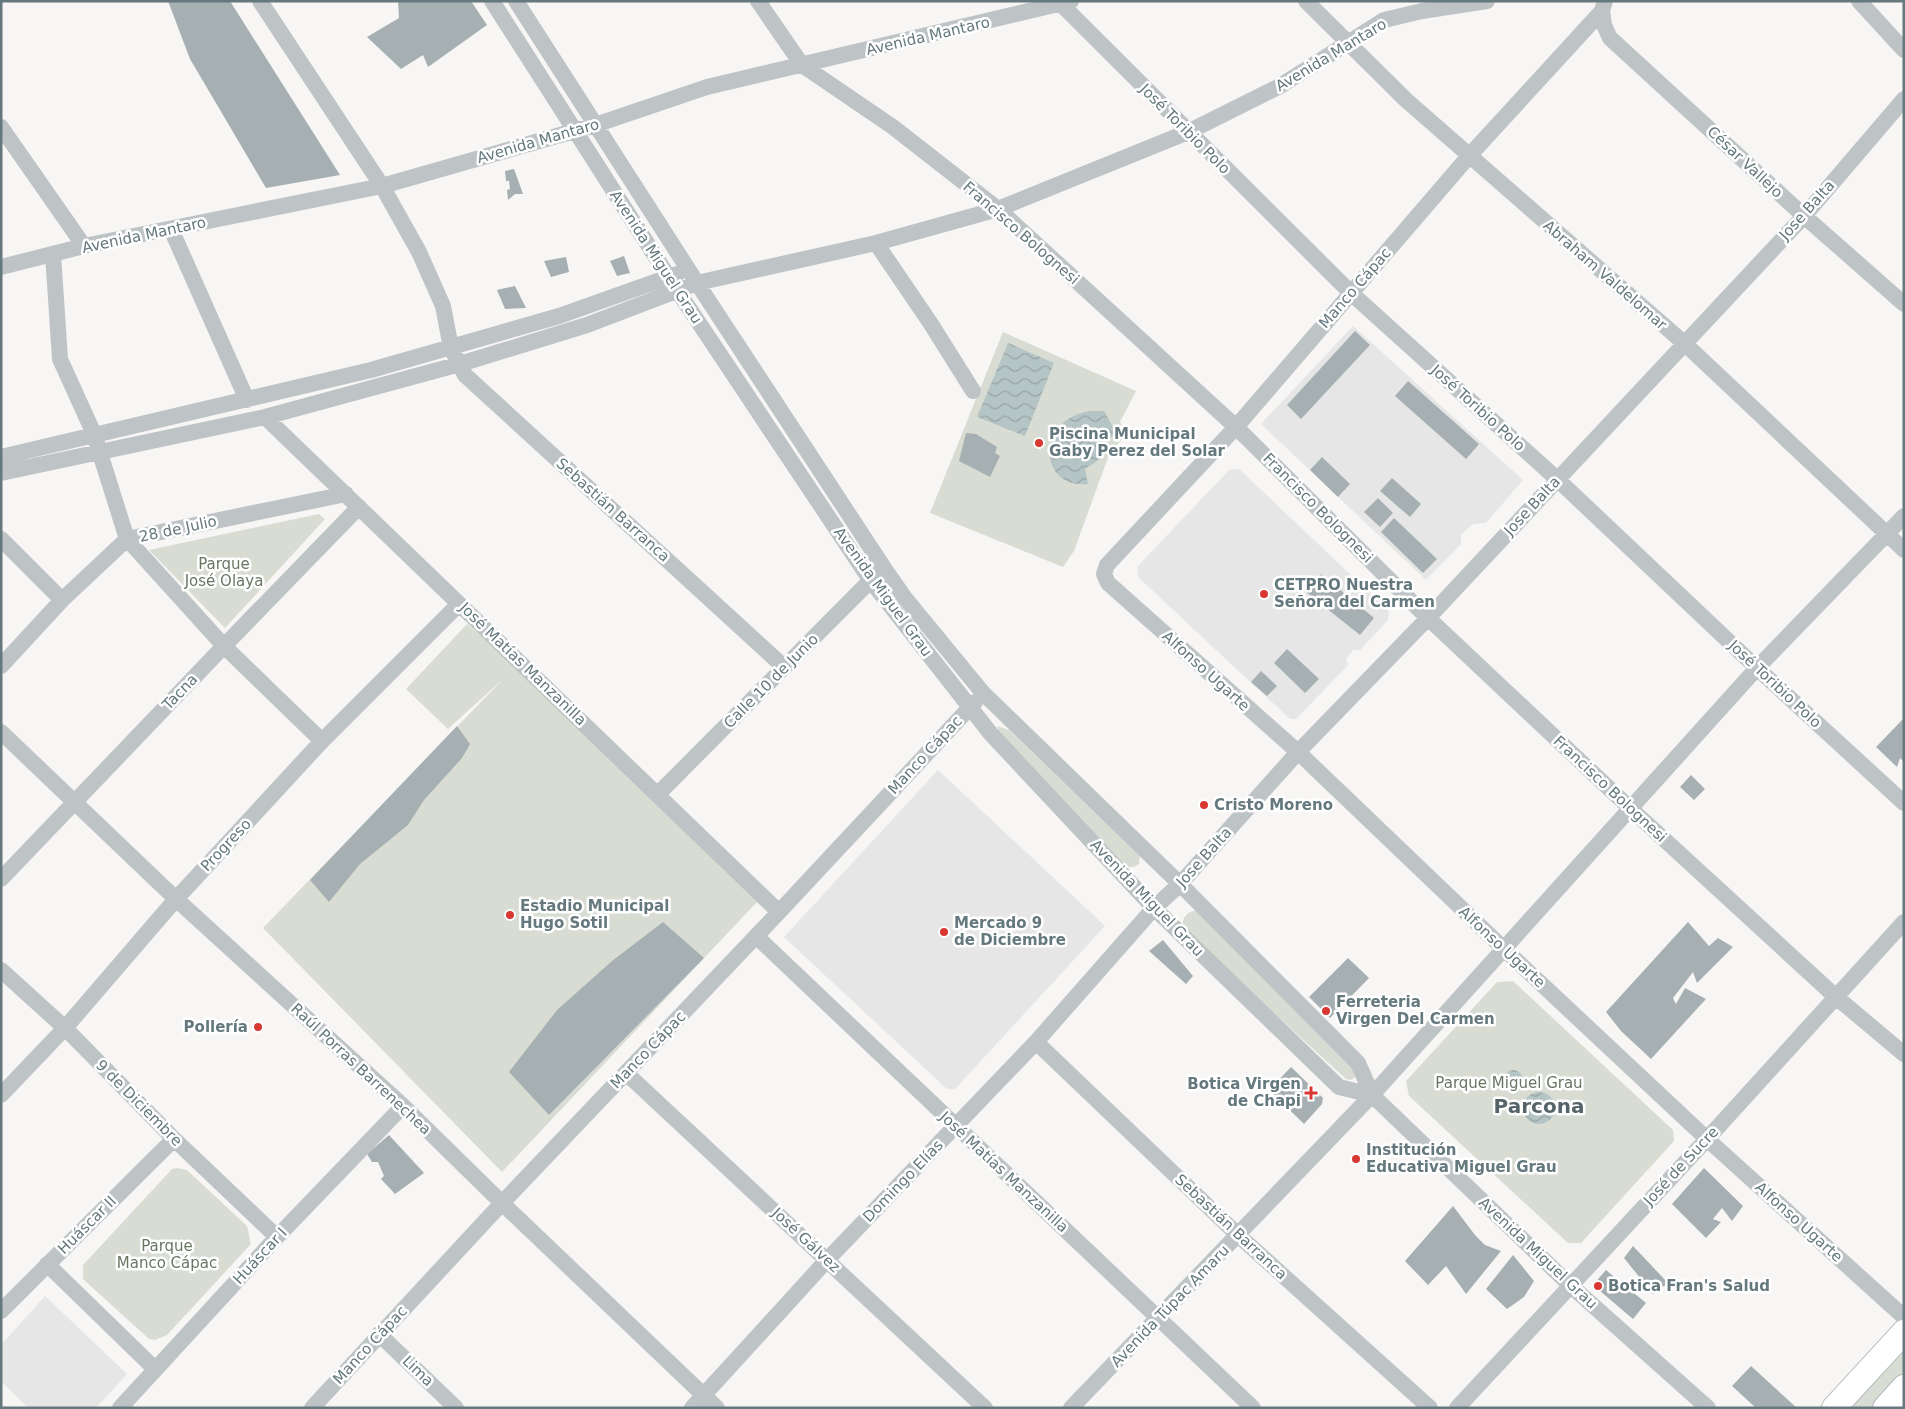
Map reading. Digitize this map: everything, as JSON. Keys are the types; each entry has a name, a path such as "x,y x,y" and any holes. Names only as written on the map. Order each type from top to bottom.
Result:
{"street":[{"name":"Sebastián Barranca","path":"260,1 382,186 419,252 443,306 451,348 465,375 784,667"},
{"name":"Avenida Miguel Grau","path":"492,1 673,284 871,581 969,708 991,734 1154,908 1339,1087 1372,1095"},
{"name":"Avenida Miguel Grau","path":"516,1 693,277 884,568 905,598 983,693 1180,884 1358,1063 1372,1095 1570,1285 1708,1408"},
{"path":"758,1 802,65"},
{"name":"Abraham Valdelomar","path":"1306,1 1406,100 1684,343 1904,550"},
{"name":"Avenida Mantaro","path":"1,457 371,370 693,277 876,243 998,209 1188,132 1280,86 1384,20 1422,11 1487,1"},
{"path":"1859,1 1904,50"},
{"name":"Avenida Mantaro","path":"1,268 84,246 382,186 595,125 707,88 1066,3"},
{"name":"José Toribio Polo","path":"1066,3 1188,132 1350,293 1557,479 1757,668 1904,803"},
{"name":"Manco Cápac","path":"1104,574 1106,566 1236,427 1469,156 1603,6"},
{"name":"César Vallejo","path":"1603,6 1604,25 1610,38 1804,216 1904,304"},
{"name":"Francisco Bolognesi","path":"802,65 893,128 998,209 1236,427 1428,618 1631,809 1836,996 1904,1054"},
{"name":"Jose Balta","path":"1154,908 1180,884 1298,752 1428,618 1804,216 1904,99"},
{"path":"1,127 84,246"},
{"path":"171,229 247,400"},
{"path":"876,243 932,324 973,391"},
{"path":"53,254 60,359 94,434 127,539 224,646 322,741"},
{"path":"1,473 265,417 460,364 586,325 673,284"},
{"name":"José Matías Manzanilla","path":"265,417 779,912"},
{"name":"28 de Julio","path":"1,666 62,600 127,539 346,494"},
{"name":"Tacna","path":"1,879 359,507"},
{"name":"Avenida Túpac Amaru","path":"1072,1408 1372,1095 1757,668 1904,516"},
{"path":"1,539 62,600"},
{"name":"Calle 10 de Junio","path":"658,794 884,568"},
{"name":"Alfonso Ugarte","path":"1104,574 1108,583 1298,752 1503,948 1904,1318"},
{"name":"Progreso","path":"1,1095 65,1028 176,899 322,741 460,604"},
{"name":"Manco Cápac","path":"312,1408 379,1334 779,912 983,693"},
{"name":"Raúl Porras Barrenechea","path":"1,732 176,899 403,1106 717,1408"},
{"name":"Domingo Elías","path":"692,1408 827,1260 1036,1042 1154,908"},
{"name":"José de Sucre","path":"1457,1408 1904,922"},
{"name":"José Matías Manzanilla","path":"756,936 1253,1408"},
{"name":"9 de Diciembre","path":"1,970 65,1028 174,1139 277,1237"},
{"name":"Sebastián Barranca","path":"1036,1042 1238,1235 1430,1408"},
{"name":"José Gálvez","path":"626,1073 984,1408"},
{"name":"Huáscar I","path":"120,1408 277,1237 403,1106"},
{"name":"Huáscar II","path":"1,1311 174,1139"},
{"path":"47,1264 155,1370"},
{"path":"1834,1408 1904,1332"},
{"name":"Lima","path":"379,1334 456,1408"},
{"path":"1885,1408 1904,1387"}],"shaded area":[{"path":"1353,326 1523,480 1486,523 1473,524 1461,535 1461,544 1426,580 1261,424"},
{"name":"CETPRO Nuestra Señora del Carmen","path":"1239,469 1389,611 1388,620 1360,650 1353,650 1346,659 1348,665 1296,719 1290,719 1138,577 1137,567 1229,470"},
{"name":"Mercado 9 de Diciembre","path":"938,770 1105,926 955,1089 947,1089 784,937"},
{"path":"45,1296 127,1374 96,1408 28,1408 1,1381 1,1345"}],"green space":[{"name":"Piscina Municipal Gaby Perez del Solar","path":"1003,332 1136,391 1120,422 1128,433 1110,452 1074,551 1063,567 930,513"},
{"name":"Parque José Olaya","path":"319,514 325,519 225,628 149,550"},
{"name":"Estadio Municipal Hugo Sotil","path":"467,624 515,666 757,902 502,1172 263,928 504,678 448,729 406,689"},
{"path":"997,726 1009,730 1140,856 1139,864 1134,867 1124,867 1000,735"},
{"path":"1193,911 1198,911 1356,1070 1355,1077 1351,1080 1346,1079 1184,931 1184,918"},
{"name":"Parque Miguel Grau","path":"1513,981 1673,1130 1674,1141 1581,1243 1568,1243 1409,1096 1406,1081 1497,982"},
{"name":"Parque Manco Cápac","path":"172,1169 187,1170 247,1226 251,1244 167,1335 155,1340 149,1339 83,1279 83,1265"},
{"path":"1904,1347 1904,1377 1875,1408 1850,1408"}],"water":[{"path":"1008,343 1054,363 1025,436 977,417"},
{"path":"1090,411 1104,411 1117,434 1099,444 1100,459 1085,469 1088,484 1072,483 1060,476 1052,466 1050,453 1052,440 1059,427 1072,417"},
{"path":"1513,1070 1520,1073 1523,1080 1520,1087 1513,1090 1506,1087 1503,1080 1506,1073"},
{"path":"1539,1092 1545,1093 1550,1097 1554,1102 1554,1114 1550,1119 1545,1123 1539,1124 1533,1123 1528,1119 1524,1114 1523,1108 1524,1102 1528,1097 1533,1093"}],"building":[{"path":"168,1 230,1 340,175 266,188 190,59"},
{"path":"398,1 471,1 487,25 428,67 423,55 401,69 367,37 399,18"},
{"path":"514,169 523,194 515,194 508,200 507,190 510,189 509,181 506,181 505,171"},
{"path":"624,256 630,273 617,276 610,261"},
{"path":"566,257 569,272 551,277 544,261"},
{"path":"515,286 526,308 505,309 497,290"},
{"path":"1355,331 1370,345 1301,419 1287,405"},
{"path":"1408,381 1479,444 1466,459 1395,396"},
{"path":"966,433 976,434 997,447 995,453 1000,456 990,477 959,461"},
{"path":"1322,457 1350,484 1338,497 1310,470"},
{"path":"1392,478 1421,504 1410,517 1380,491"},
{"path":"1378,498 1393,513 1380,527 1364,512"},
{"path":"1394,518 1437,559 1423,573 1381,532"},
{"path":"1321,574 1374,618 1360,635 1306,592"},
{"path":"1287,649 1319,679 1305,693 1274,663"},
{"path":"1261,671 1277,686 1267,696 1251,682"},
{"path":"1904,718 1904,762 1900,758 1897,767 1876,747"},
{"path":"457,726 470,744 462,758 424,800 408,825 360,864 329,902 310,880"},
{"path":"1691,775 1705,789 1694,800 1680,787"},
{"path":"663,922 704,958 549,1115 509,1072 557,1010 612,961"},
{"path":"1688,922 1709,946 1718,938 1733,947 1697,983 1693,972 1673,998 1676,1004 1685,988 1706,999 1651,1059 1621,1031 1606,1012"},
{"path":"1163,940 1193,976 1186,984 1149,951"},
{"path":"1348,958 1369,978 1330,1018 1309,997"},
{"path":"1291,1067 1323,1098 1322,1104 1304,1124 1269,1090"},
{"path":"389,1135 424,1173 395,1194 381,1179 384,1176 378,1162 372,1162 367,1154"},
{"path":"1704,1168 1743,1206 1732,1221 1722,1208 1713,1219 1721,1222 1706,1238 1672,1204"},
{"path":"1453,1206 1485,1245 1501,1251 1466,1294 1446,1266 1428,1285 1405,1261"},
{"path":"1633,1246 1668,1283 1653,1294 1624,1258"},
{"path":"1513,1255 1534,1281 1524,1297 1507,1309 1486,1289"},
{"path":"1606,1270 1646,1303 1633,1319 1593,1285"},
{"path":"1751,1366 1797,1408 1756,1408 1732,1386"}],"place":[{"name":"Piscina Municipal Gaby Perez del Solar","path":"1039,443"},
{"name":"CETPRO Nuestra Señora del Carmen","path":"1264,594"},
{"name":"Cristo Moreno","path":"1204,805"},
{"name":"Estadio Municipal Hugo Sotil","path":"510,915"},
{"name":"Mercado 9 de Diciembre","path":"944,932"},
{"name":"Ferreteria Virgen Del Carmen","path":"1326,1011"},
{"name":"Pollería","path":"258,1027"},
{"name":"Botica Virgen de Chapi","path":"1311,1093"},
{"name":"Institución Educativa Miguel Grau","path":"1356,1159"},
{"name":"Botica Fran's Salud","path":"1598,1286"}],"district":[{"name":"Parcona","path":"1539,1106"}]}
